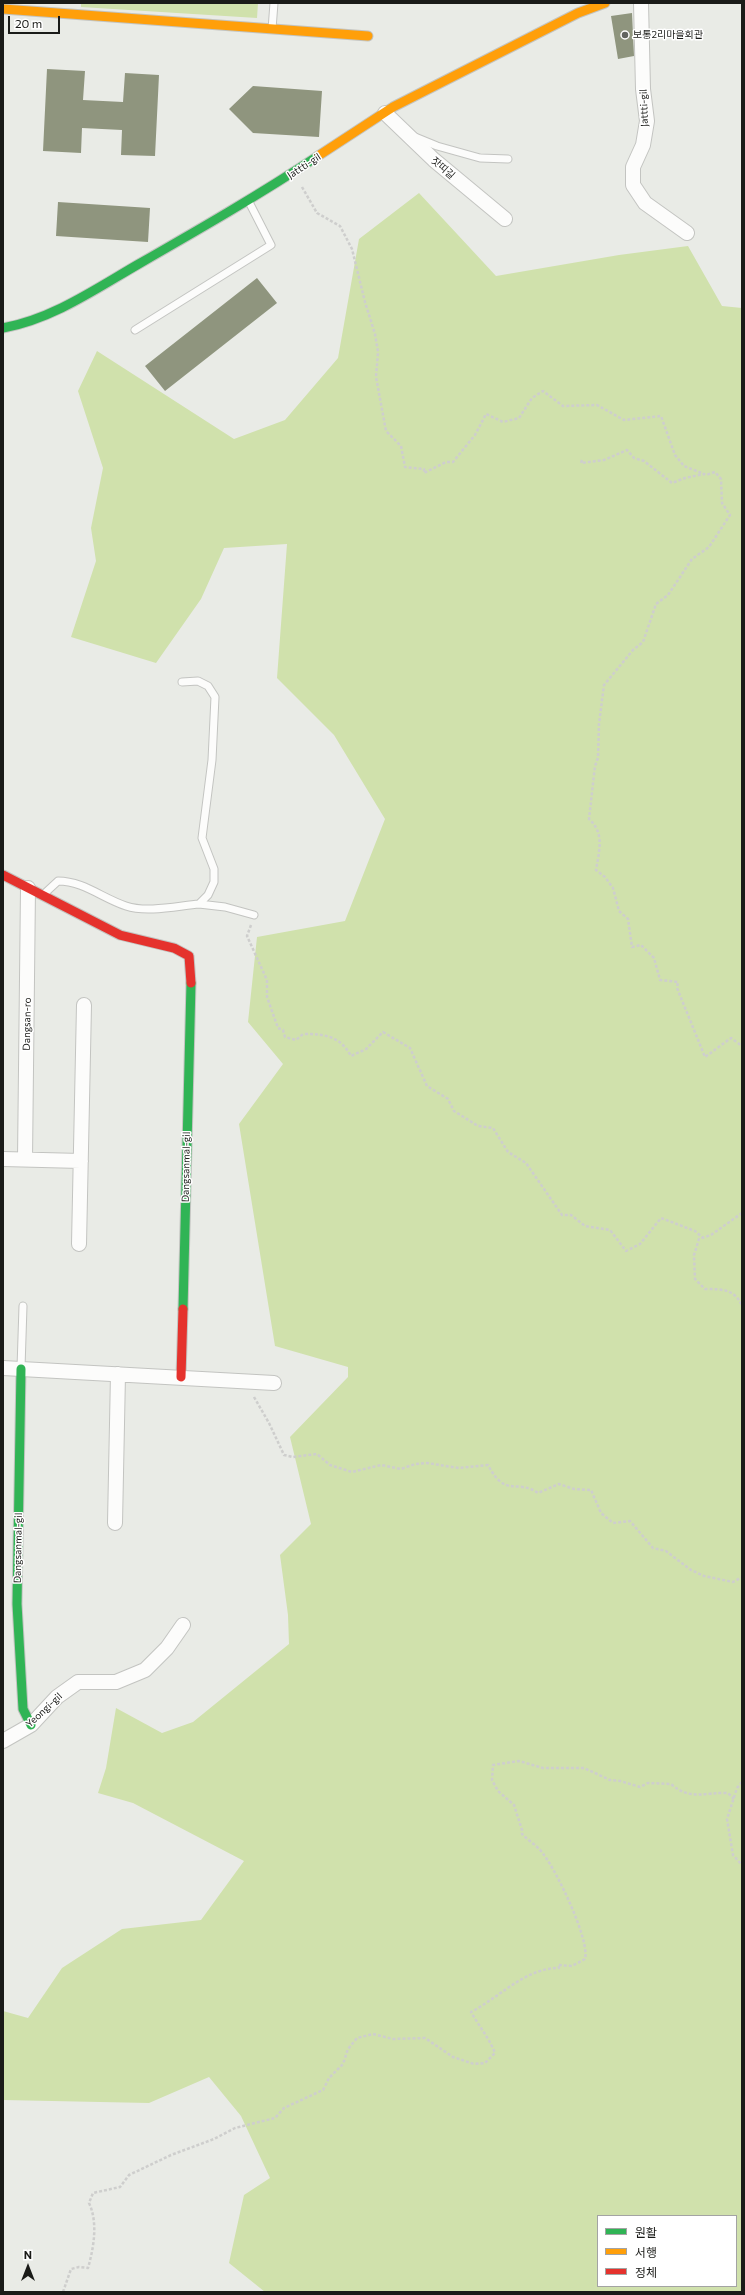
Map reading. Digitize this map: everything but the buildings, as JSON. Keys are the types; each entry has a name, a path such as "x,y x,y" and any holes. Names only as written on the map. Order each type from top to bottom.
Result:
{"street":[{"name":"Jattti-gil","path":"3,328 25,324 66,306 249,202 385,113 575,8 605,3"},
{"name":"Jattti-gil","path":"641,3 643,89 646,122 643,146 633,168 633,185 645,203 687,233"},
{"path":"3,9 368,36"},
{"name":"잣띠길","path":"385,113 434,160 505,220"},
{"path":"3,875 42,896"},
{"name":"Dangsan-ro","path":"25,1159 28,888"},
{"name":"Dangsanmal-gil","path":"42,896 120,935 174,948 188,956 191,981 181,1377"},
{"path":"79,1244 84,1005"},
{"path":"3,1159 81,1161"},
{"path":"3,1368 274,1382"},
{"name":"Dangsanmal-gil","path":"21,1368 17,1604 23,1709 31,1725"},
{"path":"115,1523 118,1374"},
{"name":"Yeongi-gil","path":"3,1742 31,1725 57,1697 78,1682 116,1682 145,1670 167,1648 182,1625"}],"lane":[{"path":"272,29 274,3"},
{"path":"406,133 437,146 480,158 508,159"},
{"path":"136,330 271,245 249,202"},
{"path":"182,682 198,681 208,686 215,697 212,760 202,838 214,869 214,882 208,895 199,904"},
{"path":"42,896 58,881 71,881 127,907 150,908 199,904 225,907 254,915"},
{"path":"21,1368 23,1306"}],"path":[{"path":"292,174 317,213 340,226 352,249 365,302 375,334 378,352 376,377 386,431 401,446 405,467 424,469 424,473 446,462 453,462 475,435 486,414 503,422 519,418 532,398 543,391 563,406 597,405 624,420 661,416 675,455 684,466 704,474"},
{"path":"582,460 581,463 604,460 627,450 634,458 644,461 672,483 686,478 715,472 721,479 722,503 730,515 709,547 692,559 668,595 656,604 643,642 633,650 604,685 599,724 598,758 595,766 588,811 589,819 596,825 600,837 596,870 605,877 613,888 619,911 628,920 632,947 641,945 654,958 660,980 678,982 677,988 705,1057 731,1038 742,1046"},
{"path":"254,915 247,936 267,980 267,997 278,1028 283,1030 285,1037 296,1040 303,1034 322,1034 344,1044 351,1056 366,1049 383,1032 410,1048 426,1086 448,1099 454,1111 478,1126 493,1128 508,1152 526,1163 562,1215 571,1215 585,1226 610,1230 626,1251 640,1244 661,1218 695,1231 704,1238"},
{"path":"742,1213 711,1235 699,1239 694,1255 695,1279 705,1289 726,1289 739,1298 742,1306"},
{"path":"245,1381 270,1423 284,1455 293,1457 317,1454 330,1465 352,1472 381,1464 401,1469 414,1464 427,1463 459,1468 488,1465 496,1479 510,1487 521,1487 538,1493 559,1484 574,1489 591,1490 601,1513 613,1523 630,1521 652,1548 666,1551 691,1570 704,1576 733,1582 742,1578"},
{"path":"63,2292 71,2269 79,2267 88,2268 94,2245 92,2239 95,2219 89,2202 93,2193 120,2186 129,2175 170,2154 214,2139 235,2128 275,2118 284,2108 323,2090 329,2078 343,2064 348,2049 357,2038 373,2034 393,2039 425,2038 453,2057 474,2064 485,2063 494,2053 490,2041 485,2036 471,2012 488,2003 532,1972 559,1968 558,1965 572,1966 585,1959 587,1953 556,1872 543,1853 522,1834 514,1805 498,1791 492,1780 493,1765 519,1761 543,1768 584,1768 610,1780 620,1781 640,1787 648,1783 671,1784 680,1792 694,1796 728,1793 734,1799"},
{"path":"742,1782 737,1788 727,1819 732,1855 742,1865"}],"green space":[{"path":"81,3 258,3 257,18 81,7"},
{"path":"419,193 496,276 619,255 688,246 722,306 742,308 742,2292 265,2292 229,2263 244,2195 270,2178 241,2116 209,2077 149,2103 3,2100 3,2011 28,2018 62,1968 122,1929 201,1920 244,1861 133,1803 98,1793 106,1768 116,1708 162,1733 193,1722 289,1644 288,1615 280,1555 311,1524 290,1437 348,1377 348,1367 275,1346 239,1124 283,1064 248,1022 257,937 345,921 385,819 334,735 277,678 287,544 224,548 201,599 156,663 71,637 96,561 91,528 103,468 78,391 97,351 234,439 285,420 338,358 359,239"}],"traffic: fast":[{"path":"3,328 39,318 89,294 273,185 318,156"},
{"path":"183,1309 191,983"},
{"path":"21,1369 17,1604 23,1709 31,1725"}],"traffic: slow":[{"path":"318,156 393,107 578,13 605,3"},
{"path":"3,9 368,36"}],"traffic: jam":[{"path":"3,875 120,935 174,948 189,956 191,983"},
{"path":"181,1377 183,1309"}],"place":[{"name":"보통2리마을회관","path":"625,35"}]}
